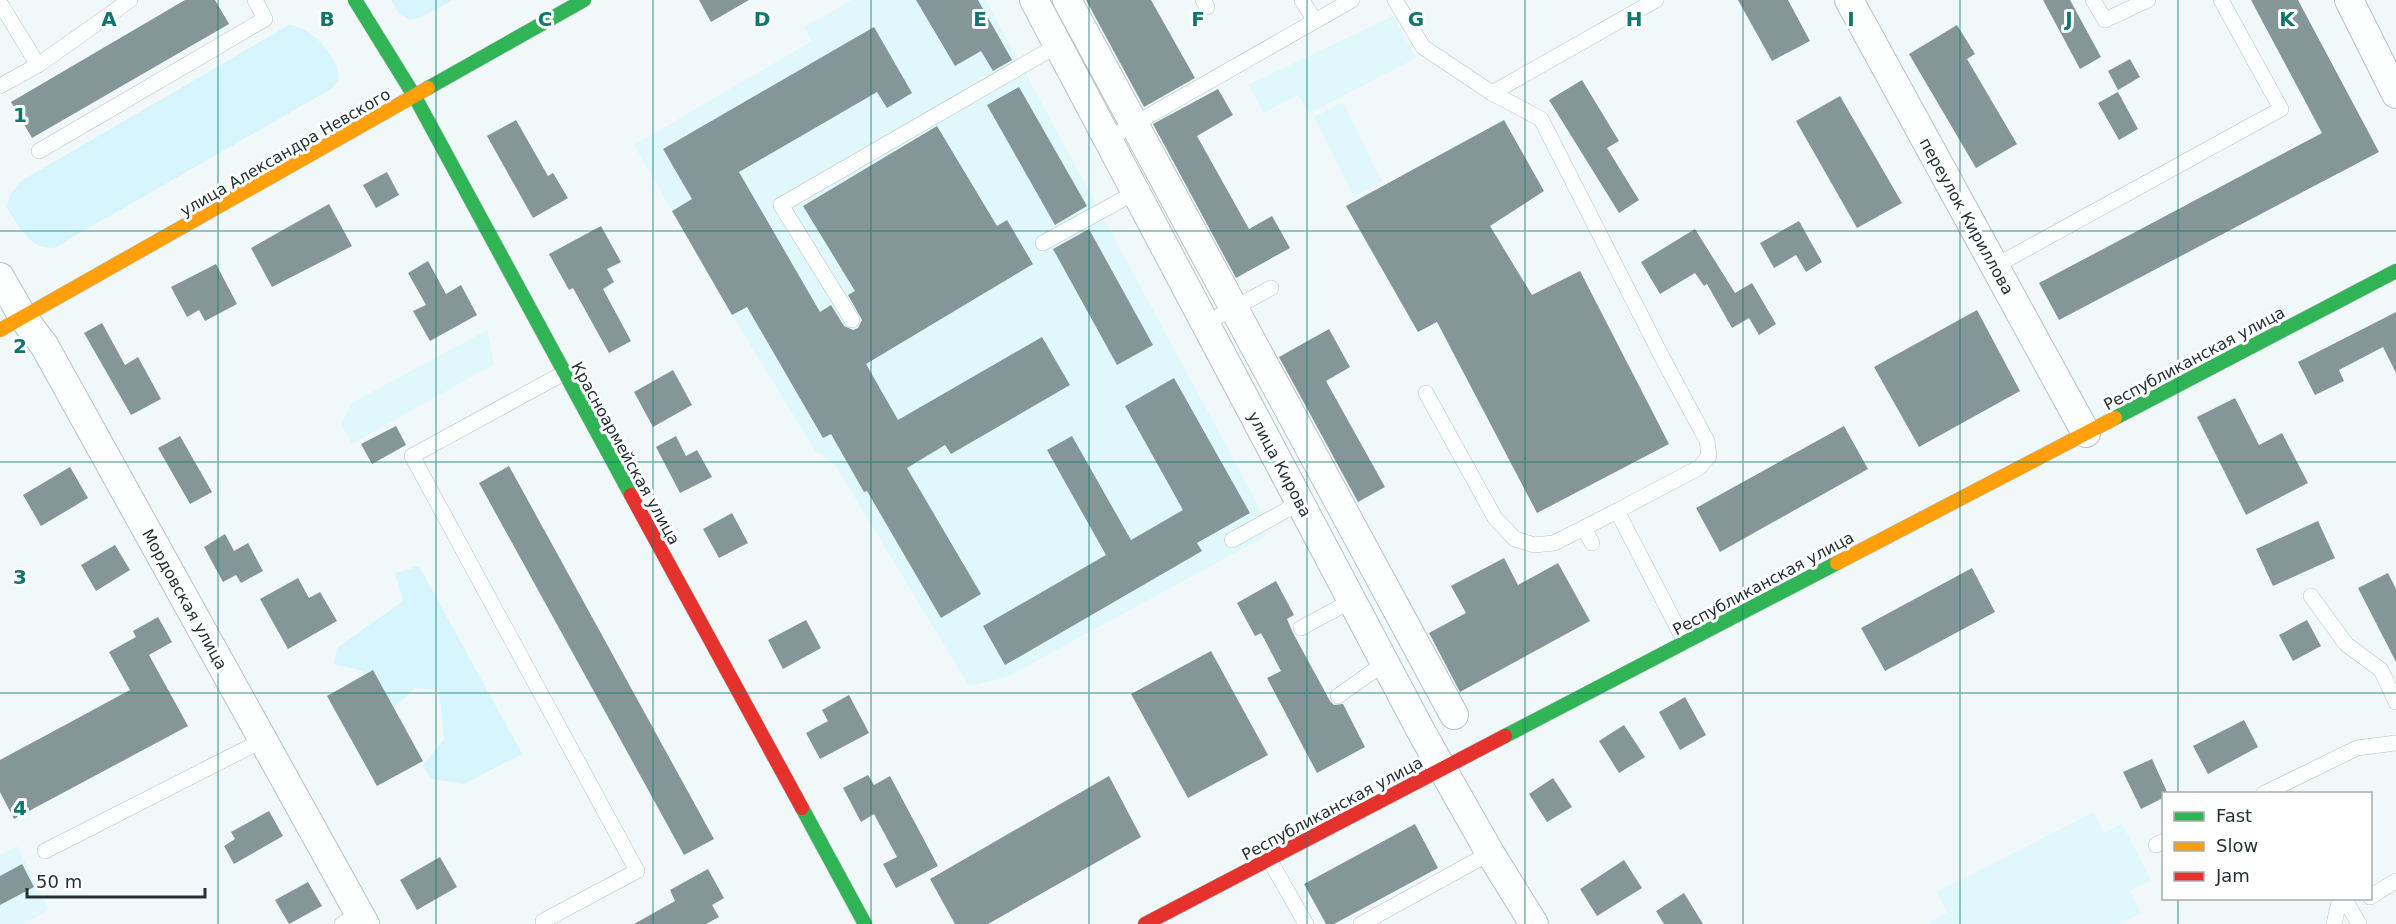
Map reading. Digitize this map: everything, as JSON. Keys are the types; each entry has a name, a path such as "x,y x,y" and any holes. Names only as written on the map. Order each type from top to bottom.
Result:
{"street":[{"name":"Красноармейская улица","path":"355,0 415,97 865,924"},
{"name":"улица Александра Невского","path":"12,324 584,0"},
{"name":"улица Кирова","path":"1034,0 1442,769 1534,924"},
{"path":"1067,0 1454,715"},
{"name":"переулок Кириллова","path":"1849,0 2086,433"},
{"path":"2349,0 2396,94"},
{"name":"Республиканская улица","path":"1148,923 2396,271"},
{"name":"Мордовская улица","path":"0,277 12,324 44,345 263,740 356,921"}],"lane":[{"path":"0,86 38,64 130,0"},
{"path":"39,151 265,19 255,0"},
{"path":"1302,0 1315,21"},
{"path":"1108,139 1352,0"},
{"path":"1395,0 1423,47 1492,93 1541,119 1707,441 1708,456 1700,467 1584,528 1554,543 1534,545 1515,539 1495,518 1426,393"},
{"path":"1492,93 1656,0"},
{"path":"2093,0 2105,20 2148,0"},
{"path":"1995,266 2281,109 2222,0"},
{"path":"0,3 38,64"},
{"path":"852,321 781,205 1058,45"},
{"path":"1043,243 1136,192"},
{"path":"1206,323 1271,288"},
{"path":"545,924 543,921 637,871 412,456 564,373"},
{"path":"1232,540 1301,502"},
{"path":"1617,511 1685,642"},
{"path":"1584,528 1592,543"},
{"path":"2311,596 2346,644 2381,670 2396,702"},
{"path":"1301,628 1353,600"},
{"path":"1338,696 1386,662"},
{"path":"45,851 263,740"},
{"path":"2267,792 2357,748 2396,743"},
{"path":"1361,924 1490,853"},
{"path":"1269,859 1306,924"},
{"path":"2372,896 2396,881"},
{"path":"2334,924 2341,900"},
{"path":"2343,900 2359,924"}],"shaded area":[{"path":"391,0 452,0 422,17 410,20 399,13"},
{"path":"852,0 986,0 1257,503 1266,536 1007,677 969,686 834,463 816,452 732,315 634,145 812,41 804,27"},
{"path":"1393,16 1416,58 1310,113 1298,95 1264,113 1248,85"},
{"path":"289,25 298,27 315,37 329,52 338,70 339,79 331,89 54,248 38,245 26,236 7,208 10,195 21,181"},
{"path":"1343,102 1382,182 1354,197 1314,117"},
{"path":"487,330 494,364 352,444 341,424 352,403"},
{"path":"419,566 522,754 464,784 430,778 423,766 444,739 439,690 415,688 392,709 364,698 363,671 334,664 337,648 403,601 395,573"},
{"path":"2094,812 2104,833 2122,824 2151,880 2130,891 2141,913 2119,924 1931,924 1930,922 1947,913 1937,892"},
{"path":"17,846 49,910 23,924 0,924 0,855"}],"building":[{"path":"185,0 215,0 229,24 32,138 11,102"},
{"path":"699,0 749,0 711,22"},
{"path":"916,0 978,0 1012,60 993,71 981,51 955,66"},
{"path":"1086,0 1151,0 1195,78 1144,107"},
{"path":"1738,0 1788,0 1810,41 1772,61"},
{"path":"2043,0 2070,0 2101,57 2080,69"},
{"path":"2251,0 2298,0 2379,152 2059,320 2039,283 2322,133"},
{"path":"1957,25 1975,54 1967,59 2017,144 1976,168 1909,54"},
{"path":"874,27 912,93 887,108 877,92 739,172 820,312 831,305 844,326 853,330 858,328 862,320 848,295 855,291 803,206 937,126 997,226 1007,220 1033,264 866,364 898,420 1042,337 1070,385 951,454 945,445 907,468 981,594 941,618 831,434 823,438 747,307 732,315 672,211 692,199 663,149"},
{"path":"2130,59 2140,77 2118,90 2108,71"},
{"path":"1582,80 1619,141 1607,148 1639,200 1619,213 1549,100"},
{"path":"1019,87 1087,206 1055,225 987,105"},
{"path":"1218,89 1233,115 1197,136 1249,229 1272,216 1290,248 1236,278 1153,124"},
{"path":"2118,92 2138,129 2119,140 2098,103"},
{"path":"1840,96 1902,203 1857,228 1796,121"},
{"path":"516,120 548,176 553,173 568,198 533,218 487,136"},
{"path":"1504,120 1544,191 1490,226 1532,295 1580,271 1669,444 1537,513 1437,322 1418,332 1346,206"},
{"path":"387,172 399,195 376,208 363,185"},
{"path":"329,204 352,246 272,287 251,248"},
{"path":"1799,221 1822,262 1806,272 1796,255 1774,268 1760,243"},
{"path":"601,226 621,262 607,269 614,282 603,289 631,341 609,353 573,288 569,290 549,254"},
{"path":"1089,229 1153,345 1117,365 1053,249"},
{"path":"1695,229 1735,293 1752,283 1776,324 1759,335 1749,318 1732,328 1707,284 1704,286 1695,273 1660,294 1641,262"},
{"path":"428,261 446,294 461,285 477,315 430,341 413,311 426,305 408,273"},
{"path":"216,264 237,304 205,321 199,310 187,317 171,287"},
{"path":"1977,310 2020,391 1919,447 1874,367"},
{"path":"2396,312 2396,373 2383,347 2339,370 2344,381 2315,395 2298,362"},
{"path":"102,323 125,365 138,357 161,399 131,415 84,333"},
{"path":"1329,329 1350,367 1326,381 1385,487 1358,502 1279,357"},
{"path":"673,370 692,405 653,427 634,392"},
{"path":"1174,378 1250,513 1197,543 1202,551 1005,665 983,626 1106,555 1047,450 1072,436 1131,540 1183,510 1125,406"},
{"path":"2235,398 2259,445 2282,433 2308,483 2246,515 2197,417"},
{"path":"396,426 406,445 372,464 361,444"},
{"path":"1844,426 1868,469 1720,552 1696,508"},
{"path":"180,436 212,492 190,504 158,448"},
{"path":"676,436 686,456 697,450 712,477 680,493 656,447"},
{"path":"509,466 714,839 684,855 479,483"},
{"path":"70,467 88,498 41,526 23,495"},
{"path":"732,513 748,543 719,558 703,529"},
{"path":"2318,521 2335,558 2273,586 2256,549"},
{"path":"225,534 234,551 248,543 263,571 241,583 236,575 223,582 204,547"},
{"path":"115,545 130,570 96,591 81,565"},
{"path":"1504,558 1518,585 1558,563 1590,621 1460,692 1429,633 1466,613 1451,586"},
{"path":"1972,568 1995,612 1885,671 1861,628"},
{"path":"2388,573 2396,589 2396,662 2358,588"},
{"path":"298,578 309,598 320,592 337,621 288,649 260,599"},
{"path":"1276,581 1294,615 1287,619 1293,633 1330,701 1334,705 1343,704 1365,747 1317,773 1267,678 1281,671 1261,633 1255,636 1237,603"},
{"path":"158,617 172,642 149,655 188,726 14,819 0,792 0,760 130,690 109,652 136,637 133,631"},
{"path":"806,620 821,648 783,669 768,640"},
{"path":"2307,620 2321,646 2293,661 2279,635"},
{"path":"1211,651 1268,755 1188,798 1131,694"},
{"path":"373,670 423,761 377,786 327,696"},
{"path":"849,695 869,733 820,759 806,733 828,721 822,710"},
{"path":"1685,697 1706,735 1680,750 1659,712"},
{"path":"2244,720 2258,747 2208,774 2193,746"},
{"path":"1624,725 1645,757 1619,773 1599,741"},
{"path":"2152,759 2167,792 2162,792 2162,798 2141,809 2123,772"},
{"path":"868,775 874,785 890,776 938,866 896,888 883,864 897,857 874,814 861,822 843,788"},
{"path":"1109,776 1141,837 988,924 955,924 930,879"},
{"path":"1553,778 1572,807 1547,822 1529,794"},
{"path":"269,811 283,836 234,864 224,846 235,839 231,832"},
{"path":"1415,824 1438,868 1334,924 1326,924 1304,884"},
{"path":"440,857 457,887 417,910 400,880"},
{"path":"1624,860 1642,888 1597,916 1580,889"},
{"path":"22,864 34,887 0,905 0,876"},
{"path":"708,869 724,898 712,905 719,917 706,924 634,924 675,901 670,890"},
{"path":"308,882 322,906 289,924 275,900"},
{"path":"1684,893 1703,924 1664,924 1656,911"}],"traffic: fast":[{"path":"355,0 415,97 631,495"},
{"path":"428,88 584,0"},
{"path":"2115,418 2396,271"},
{"path":"1505,736 1837,563"},
{"path":"802,808 865,924"}],"traffic: slow":[{"path":"0,330 428,88"},
{"path":"1837,563 2115,418"}],"traffic: jam":[{"path":"631,495 802,808"},
{"path":"1145,924 1505,736"}]}
